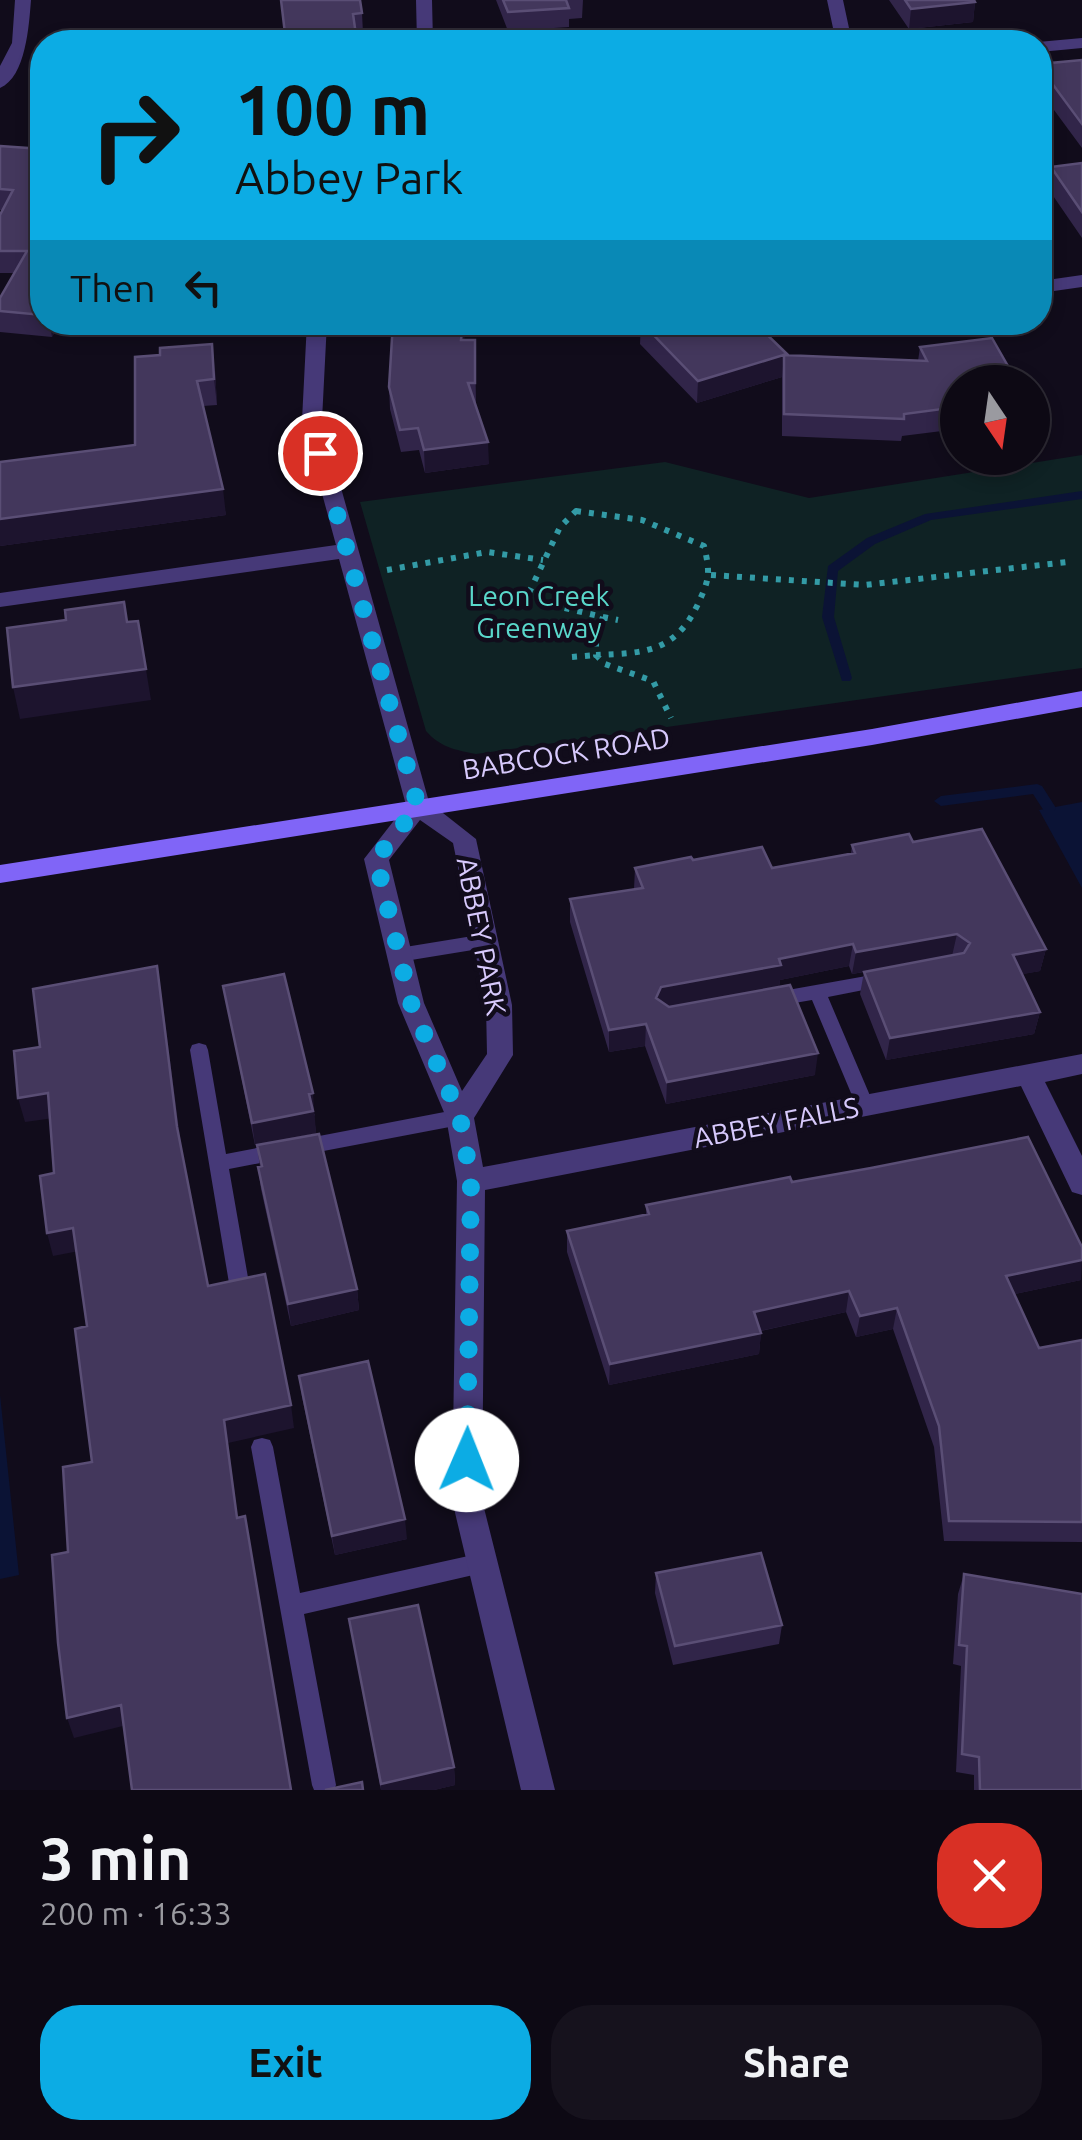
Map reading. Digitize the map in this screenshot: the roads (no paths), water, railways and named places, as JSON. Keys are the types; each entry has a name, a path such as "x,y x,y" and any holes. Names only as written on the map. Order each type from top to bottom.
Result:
{"main road":[{"name":"BABCOCK ROAD","path":"0,874 872,737 1082,699"}],"street":[{"path":"0,83 20,44 23,0"},
{"path":"424,0 425,30"},
{"path":"835,0 841,30"},
{"path":"1052,46 1082,42"},
{"path":"1052,285 1082,281"},
{"path":"315,335 312,420 418,806 376,859 411,1003 460,1117 471,1180 466,1500 538,1790"},
{"path":"0,600 346,551"},
{"name":"ABBEY PARK","path":"418,806 464,839 499,1005 500,1055 460,1117"},
{"name":"ABBEY FALLS","path":"471,1180 1082,1064"},
{"path":"1028,1074 1082,1184"}],"lane":[{"path":"400,955 485,941"},
{"path":"742,1005 894,978"},
{"path":"817,992 864,1105"},
{"path":"199,1050 240,1289"},
{"path":"218,1163 460,1117"},
{"path":"262,1447 324,1785"},
{"path":"291,1606 482,1563"}],"water":[{"path":"1082,802 1082,888 1039,810"},
{"path":"0,1395 19,1575 0,1579"}],"waterway":[{"path":"846,678 828,617 832,569 871,541 929,517 1082,495"},
{"path":"941,801 1037,789 1049,808"}],"park label":[{"name":"Leon Creek Greenway","path":"539,611"}]}
